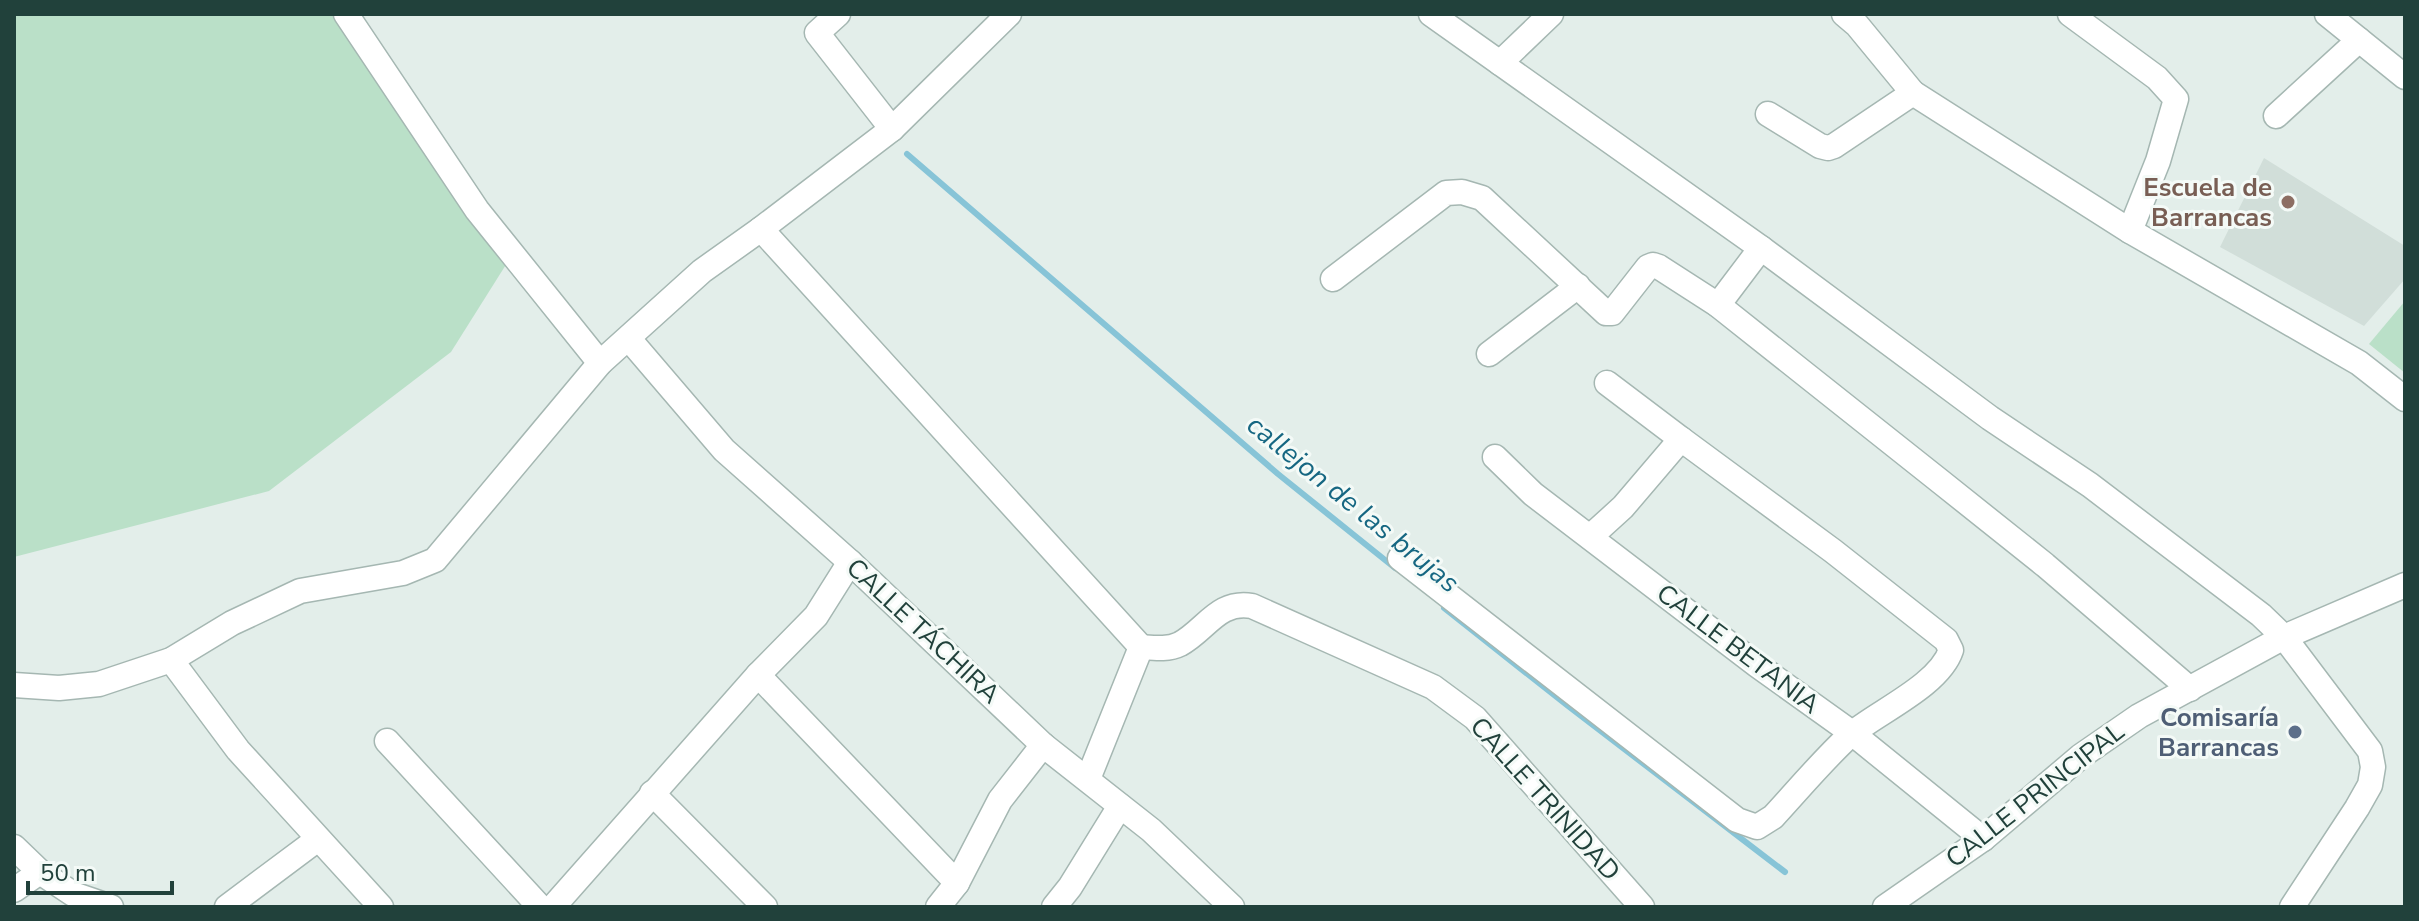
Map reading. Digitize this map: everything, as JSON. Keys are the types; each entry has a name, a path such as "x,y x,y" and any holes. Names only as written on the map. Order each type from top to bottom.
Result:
{"street":[{"path":"346,14 477,210 600,363"},
{"path":"838,14 817,33 892,129"},
{"path":"14,685 59,688 99,684 171,660 232,623 300,591 403,573 435,560 600,363 702,271 892,129 1009,14"},
{"path":"1431,14 1761,248 1990,418 2090,485 2261,615 2284,637 2370,751 2373,767 2370,785 2357,808 2292,907"},
{"path":"1500,63 1551,14"},
{"path":"1844,14 1857,25 1913,93 2130,231 2359,363 2405,399"},
{"path":"2070,14 2157,78 2176,99 2158,161 2130,231"},
{"path":"2327,14 2405,77"},
{"path":"2276,116 2359,40"},
{"path":"1768,114 1828,148 1913,93"},
{"path":"1333,279 1446,193 1462,192 1482,198 1609,314 1653,265 1718,305 2045,565 2190,689"},
{"path":"761,229 1141,647 1088,779"},
{"path":"1718,305 1761,248"},
{"path":"1489,354 1578,286"},
{"name":"CALLE TÁCHIRA","path":"629,339 724,450 850,562 1043,745 1151,830 1232,907"},
{"path":"1400,558 1737,820 1757,827 1773,817 1852,733 1897,705 1947,663 1951,650 1946,640 1833,551 1607,383"},
{"path":"1590,537 1623,507 1681,439"},
{"name":"CALLE BETANIA","path":"1495,457 1533,494 1757,665 1852,733 1983,839"},
{"path":"553,907 758,675 816,616 850,562"},
{"name":"CALLE PRINCIPAL","path":"1885,907 1983,839 2081,756 2139,716 2284,637 2405,585"},
{"name":"CALLE TRINIDAD","path":"1141,647 1161,648 1179,644 1225,609 1238,604 1252,606 1433,687 1475,718 1642,907"},
{"path":"171,660 238,750 381,907"},
{"path":"758,675 957,883"},
{"path":"387,741 540,907"},
{"path":"938,907 957,883 1000,800 1043,745"},
{"path":"652,793 765,907"},
{"path":"1054,907 1070,887 1120,806"},
{"path":"227,907 318,839"},
{"path":"14,847 40,872 73,894 111,907"},
{"path":"14,890 40,872"}],"shaded area":[{"name":"Escuela de Barrancas","path":"2264,158 2405,246 2405,279 2364,326 2220,247"}],"green space":[{"path":"14,14 346,14 512,255 451,352 269,491 14,557"},
{"path":"2405,301 2405,373 2369,344"}],"waterway":[{"name":"callejon de las brujas","path":"907,154 1278,474 1395,568"},
{"name":"callejon de las brujas","path":"1444,608 1785,872"}],"place":[{"name":"Escuela de Barrancas","path":"2288,202"},
{"name":"Comisaría Barrancas","path":"2295,732"}]}
